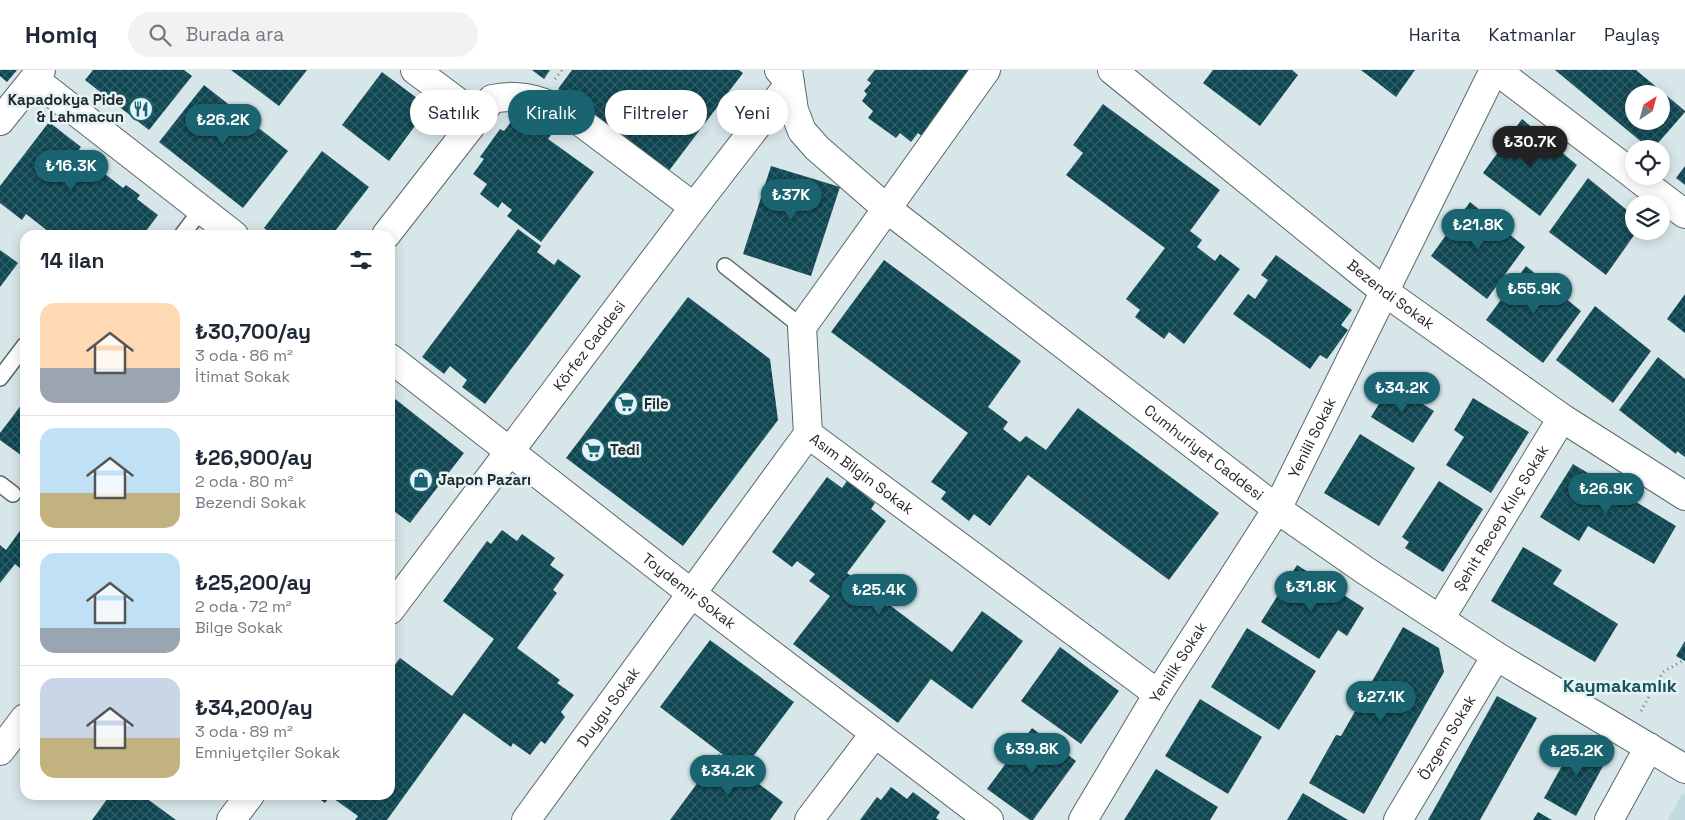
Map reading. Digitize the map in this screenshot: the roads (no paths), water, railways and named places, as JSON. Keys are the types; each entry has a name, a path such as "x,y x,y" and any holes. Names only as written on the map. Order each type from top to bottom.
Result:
{"street":[{"path":"415,70 442,90"},
{"path":"802,326 986,70"},
{"name":"Bezendi Sokak","path":"1112,70 1385,292 1562,418 1685,496"},
{"path":"1495,70 1625,168"},
{"name":"Yenilil Sokak","path":"1277,509 1495,70"},
{"path":"0,121 37,74 228,230"},
{"name":"Cumhuriyet Caddesi","path":"786,74 794,110 802,131 817,148 886,208 1277,509 1366,571 1496,656 1685,770"},
{"name":"Körfez Caddesi","path":"395,603 694,207 786,74"},
{"path":"498,97 520,97 562,109 694,207"},
{"path":"390,230 464,135"},
{"path":"1647,185 1685,214"},
{"name":"Asım Bilgin Sokak","path":"802,326 808,434 1158,694"},
{"name":"Toydemir Sokak","path":"395,362 691,593 989,820"},
{"name":"Şehit Recep Kılıç Sokak","path":"1440,619 1562,418"},
{"name":"Duygu Sokak","path":"526,820 808,434"},
{"name":"Yenilik Sokak","path":"1083,820 1158,694 1277,509"},
{"name":"Özgem Sokak","path":"1398,820 1496,656"},
{"path":"0,751 20,725"},
{"path":"809,820 875,733"},
{"path":"1609,820 1639,741"},
{"path":"231,820 246,800"}],"lane":[{"path":"186,230 202,210"},
{"path":"725,266 802,326"},
{"path":"0,378 20,352"},
{"path":"0,484 12,494"}],"place":[{"name":"Kapadokya Pide & Lahmacun","path":"141,109"},
{"name":"File","path":"626,404"},
{"name":"Tedi","path":"593,450"},
{"name":"Japon Pazarı","path":"421,480"}],"district":[{"name":"Kaymakamlık","path":"1620,686"}]}
